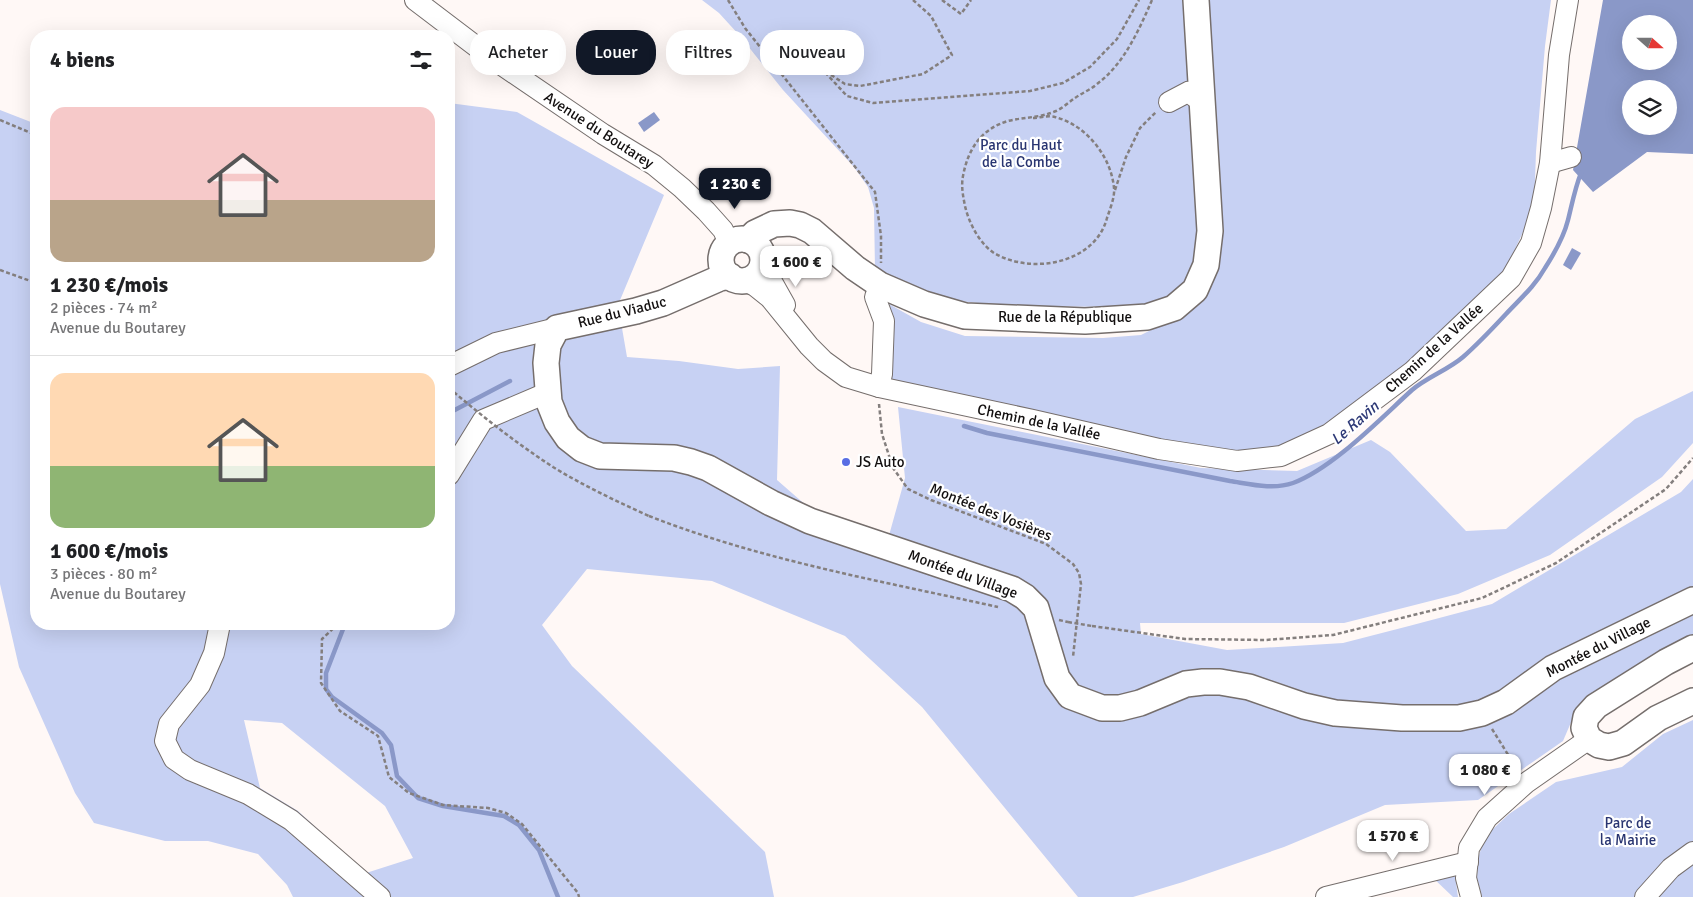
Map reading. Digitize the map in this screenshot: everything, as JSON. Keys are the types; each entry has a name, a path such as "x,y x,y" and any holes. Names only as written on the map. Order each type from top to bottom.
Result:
{"main road":[{"name":"Rue de la République","path":"742,257 768,244 780,234 790,231 800,232 832,249 880,285 924,304 965,316 1085,321 1147,318 1174,308 1195,290 1206,266 1210,231 1196,0"},
{"name":"Rue du Viaduc","path":"557,328 636,311 663,303 686,293 742,257"},
{"name":"Montée du Village","path":"557,328 548,345 546,363 550,402 557,422 568,438 582,449 600,456 674,458 691,462 708,468 771,503 810,521 1012,589 1025,597 1036,608 1057,678 1070,696 1102,708 1120,708 1140,703 1186,684 1220,682 1249,687 1304,706 1335,713 1402,718 1459,718 1482,713 1506,702 1554,668 1693,600"},
{"path":"1693,648 1666,662 1596,706 1586,717 1584,728 1589,739 1599,745 1609,747 1623,743 1658,718 1693,701"}],"street":[{"name":"Avenue du Boutarey","path":"415,0 454,30"},
{"name":"Chemin de la Vallée","path":"906,393 1159,449 1237,461 1281,456 1329,434 1413,371 1511,278 1531,243 1541,208 1550,163 1559,55 1568,0"},
{"name":"Avenue du Boutarey","path":"455,30 490,57 604,134 654,165 706,211 722,222 742,257 755,286 770,298 809,346 824,360 846,377 906,393"},
{"path":"1169,102 1188,92 1202,102"},
{"path":"1550,163 1571,156"},
{"path":"876,386 882,374 884,321 875,297 880,285"},
{"path":"455,363 496,343 557,328"},
{"path":"455,465 483,420 549,392"},
{"path":"219,630 214,653 200,685 169,724 165,742 174,759 190,770 248,794 291,820 380,897"},
{"path":"1471,897 1466,878 1469,848 1487,818 1526,783 1589,739"},
{"path":"1645,897 1671,868 1693,852"},
{"path":"1326,897 1468,862"}],"path":[{"path":"728,0 745,28 875,192 881,236 880,285"},
{"path":"913,0 931,16 952,55 923,74 860,86 845,84 822,69 847,96 873,103 1030,91 1063,82 1090,67 1117,39 1139,0"},
{"path":"942,0 961,14 971,0"},
{"path":"1033,118 1057,111 1097,84 1117,66 1139,31 1152,0"},
{"path":"1115,190 1108,164 1090,138 1075,125 1053,116 1009,121 996,126 981,136 967,161 962,192 968,217 980,240 993,252 1009,259 1040,265 1068,260 1092,244 1106,224 1126,157 1140,128 1154,113 1169,102"},
{"path":"0,120 30,132"},
{"path":"0,270 30,281"},
{"name":"Montée des Vosières","path":"876,386 882,434 893,468 908,489 931,500 1046,544 1073,564 1079,573 1081,584 1073,656 1074,663"},
{"path":"455,393 503,431 553,466 608,497 686,531 775,557 1000,607"},
{"path":"1068,622 1185,639 1265,640 1333,635 1482,598 1556,563 1666,490 1693,458"},
{"path":"332,630 322,639 321,683 340,711 378,736 389,777 409,793 443,805 488,808 506,813 522,824 578,893 579,897"},
{"path":"1482,713 1526,783"}],"green space":[{"name":"Parc du Haut de la Combe","path":"702,0 1186,0 1198,250 1195,269 1175,296 1154,304 1128,307 1006,306 959,301 909,285 875,270 874,208 868,187 854,167 771,75 864,75 864,30 760,30 760,61 750,49 750,30 735,30 719,13"},
{"path":"1204,0 1551,0 1536,152 1534,208 1505,271 1409,362 1327,425 1280,446 1234,457 888,385 880,299 921,322 965,336 1103,338 1141,335 1183,314 1201,295"},
{"path":"455,104 517,112 664,195 618,305 627,357 679,361 738,369 780,366 777,480 808,507 888,539 905,478 898,407 1201,468 1297,471 1371,440 1390,452 1466,531 1506,529 1635,419 1693,391 1693,443 1662,477 1550,555 1458,594 1344,623 1140,623 1141,634 1227,650 1343,643 1409,626 1492,604 1681,492 1693,479 1693,636 1635,669 1572,720 1563,741 1478,800 1385,805 1284,847 1133,897 1078,897 922,707 845,636 712,581 587,569 542,625 572,666 765,852 774,897 293,897 287,885 258,854 208,841 165,841 94,823 75,793 19,667 0,584 0,110 30,122 30,630 455,630","holes":["244,720 282,723 385,806 413,858 366,873 298,811 260,788"]},
{"name":"Parc de la Mairie","path":"1693,720 1693,897 1482,897 1477,878 1478,859 1483,842 1493,829 1509,814 1556,782 1622,767 1663,734"},
{"path":"1455,875 1458,897 1453,897 1431,876"}],"shaded area":[{"path":"1603,0 1693,0 1693,154 1647,152 1593,192 1573,170"},
{"path":"654,112 660,120 644,132 638,123"},
{"path":"1572,248 1581,253 1571,270 1563,265"}],"waterway":[{"name":"Le Ravin","path":"964,426 987,433 1253,485 1278,486 1293,483 1308,476 1340,455 1412,390 1463,357 1527,292 1541,275 1561,239 1581,173"},
{"path":"455,410 510,381"},
{"path":"343,630 326,673 326,689 332,697 382,733 391,745 397,776 418,798 443,806 504,816 519,825 539,850 558,897"}],"place":[{"name":"JS Auto","path":"846,462"}]}
